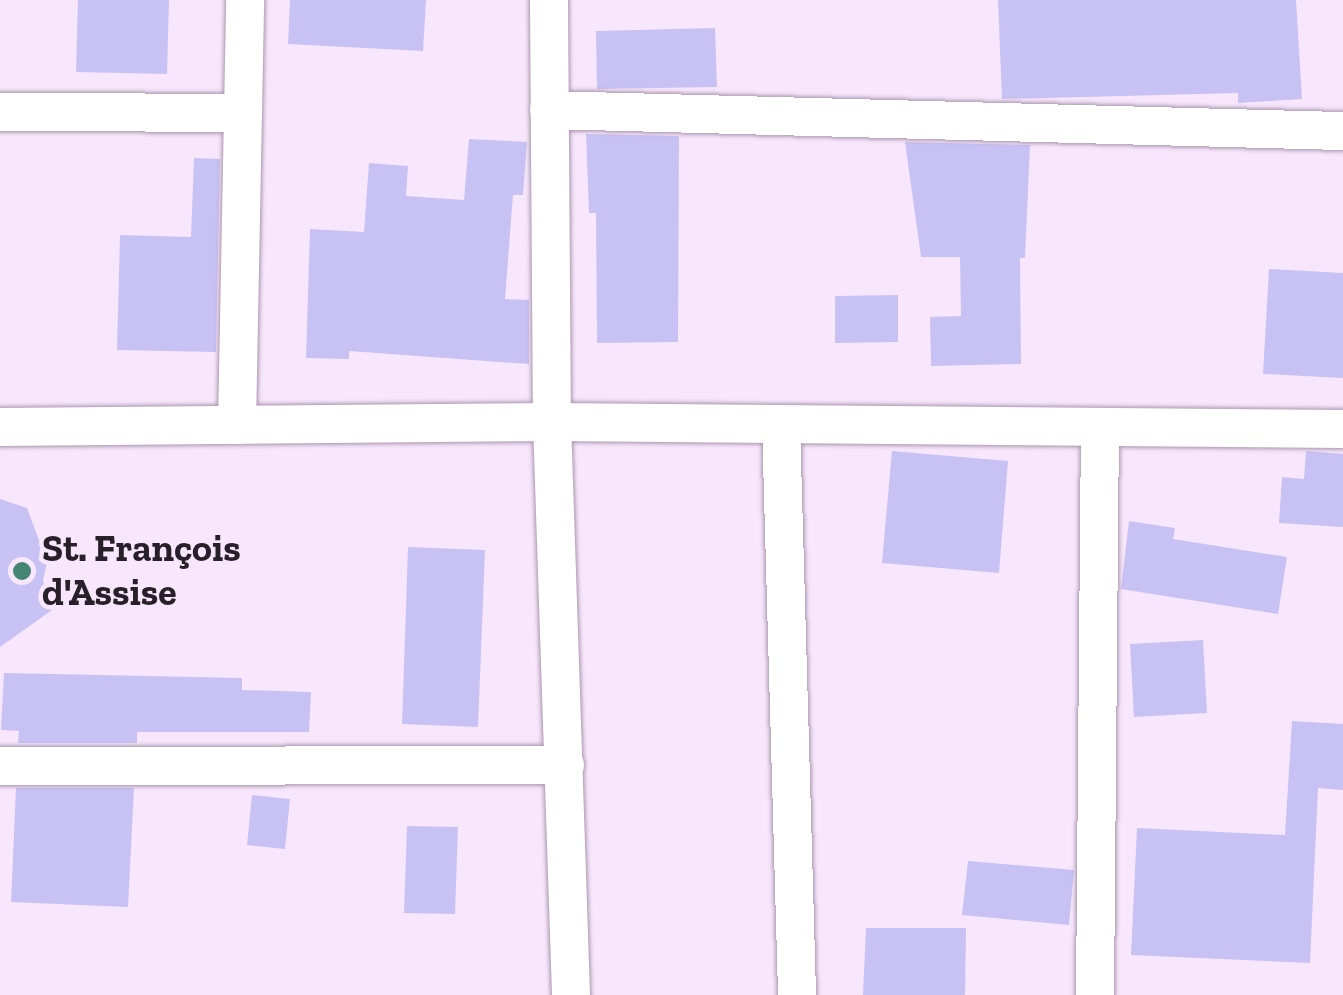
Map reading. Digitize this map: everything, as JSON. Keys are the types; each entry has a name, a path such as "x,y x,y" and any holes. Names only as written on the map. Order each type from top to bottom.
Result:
{"street":[{"path":"237,425 244,0"},
{"path":"549,0 552,422 572,995"},
{"path":"549,110 1343,131"},
{"path":"0,112 243,113"},
{"path":"0,427 552,422 1343,429"},
{"path":"781,424 797,995"},
{"path":"1095,995 1100,427"},
{"path":"0,766 565,765"}],"building":[{"path":"78,0 169,0 167,74 76,72"},
{"path":"290,0 426,0 423,51 288,44"},
{"path":"998,0 1296,0 1302,99 1238,103 1238,93 1002,99"},
{"path":"715,28 717,87 597,89 596,31"},
{"path":"586,134 679,136 678,342 597,343 596,213 589,213"},
{"path":"469,139 527,142 523,195 513,195 505,299 529,300 529,364 349,351 349,359 306,358 310,229 364,232 369,163 408,166 406,196 464,200"},
{"path":"905,142 1030,145 1025,258 1020,258 1021,364 931,366 930,317 961,316 960,257 921,257"},
{"path":"194,158 220,159 216,352 117,350 120,235 191,237"},
{"path":"1269,269 1343,273 1343,378 1263,374"},
{"path":"898,295 898,342 835,343 835,296"},
{"path":"892,451 1008,461 999,573 882,563"},
{"path":"1306,451 1343,454 1343,527 1279,523 1282,477 1304,479"},
{"name":"St. François d'Assise","path":"0,499 27,508 47,562 43,581 52,610 0,647"},
{"path":"1129,521 1175,528 1173,539 1287,557 1278,614 1121,589"},
{"path":"408,547 485,550 478,727 402,724"},
{"path":"1203,640 1207,713 1134,717 1130,644"},
{"path":"4,673 242,678 242,690 311,692 309,732 137,732 137,743 18,743 19,731 1,730"},
{"path":"1292,721 1343,724 1343,790 1318,788 1310,963 1131,955 1137,828 1285,835"},
{"path":"16,788 134,788 128,907 11,902"},
{"path":"252,795 290,799 285,849 247,845"},
{"path":"407,826 458,827 455,914 404,913"},
{"path":"968,861 1074,870 1069,925 962,915"},
{"path":"866,928 966,928 965,995 863,995"}],"place":[{"name":"St. François d'Assise","path":"22,571"}]}
